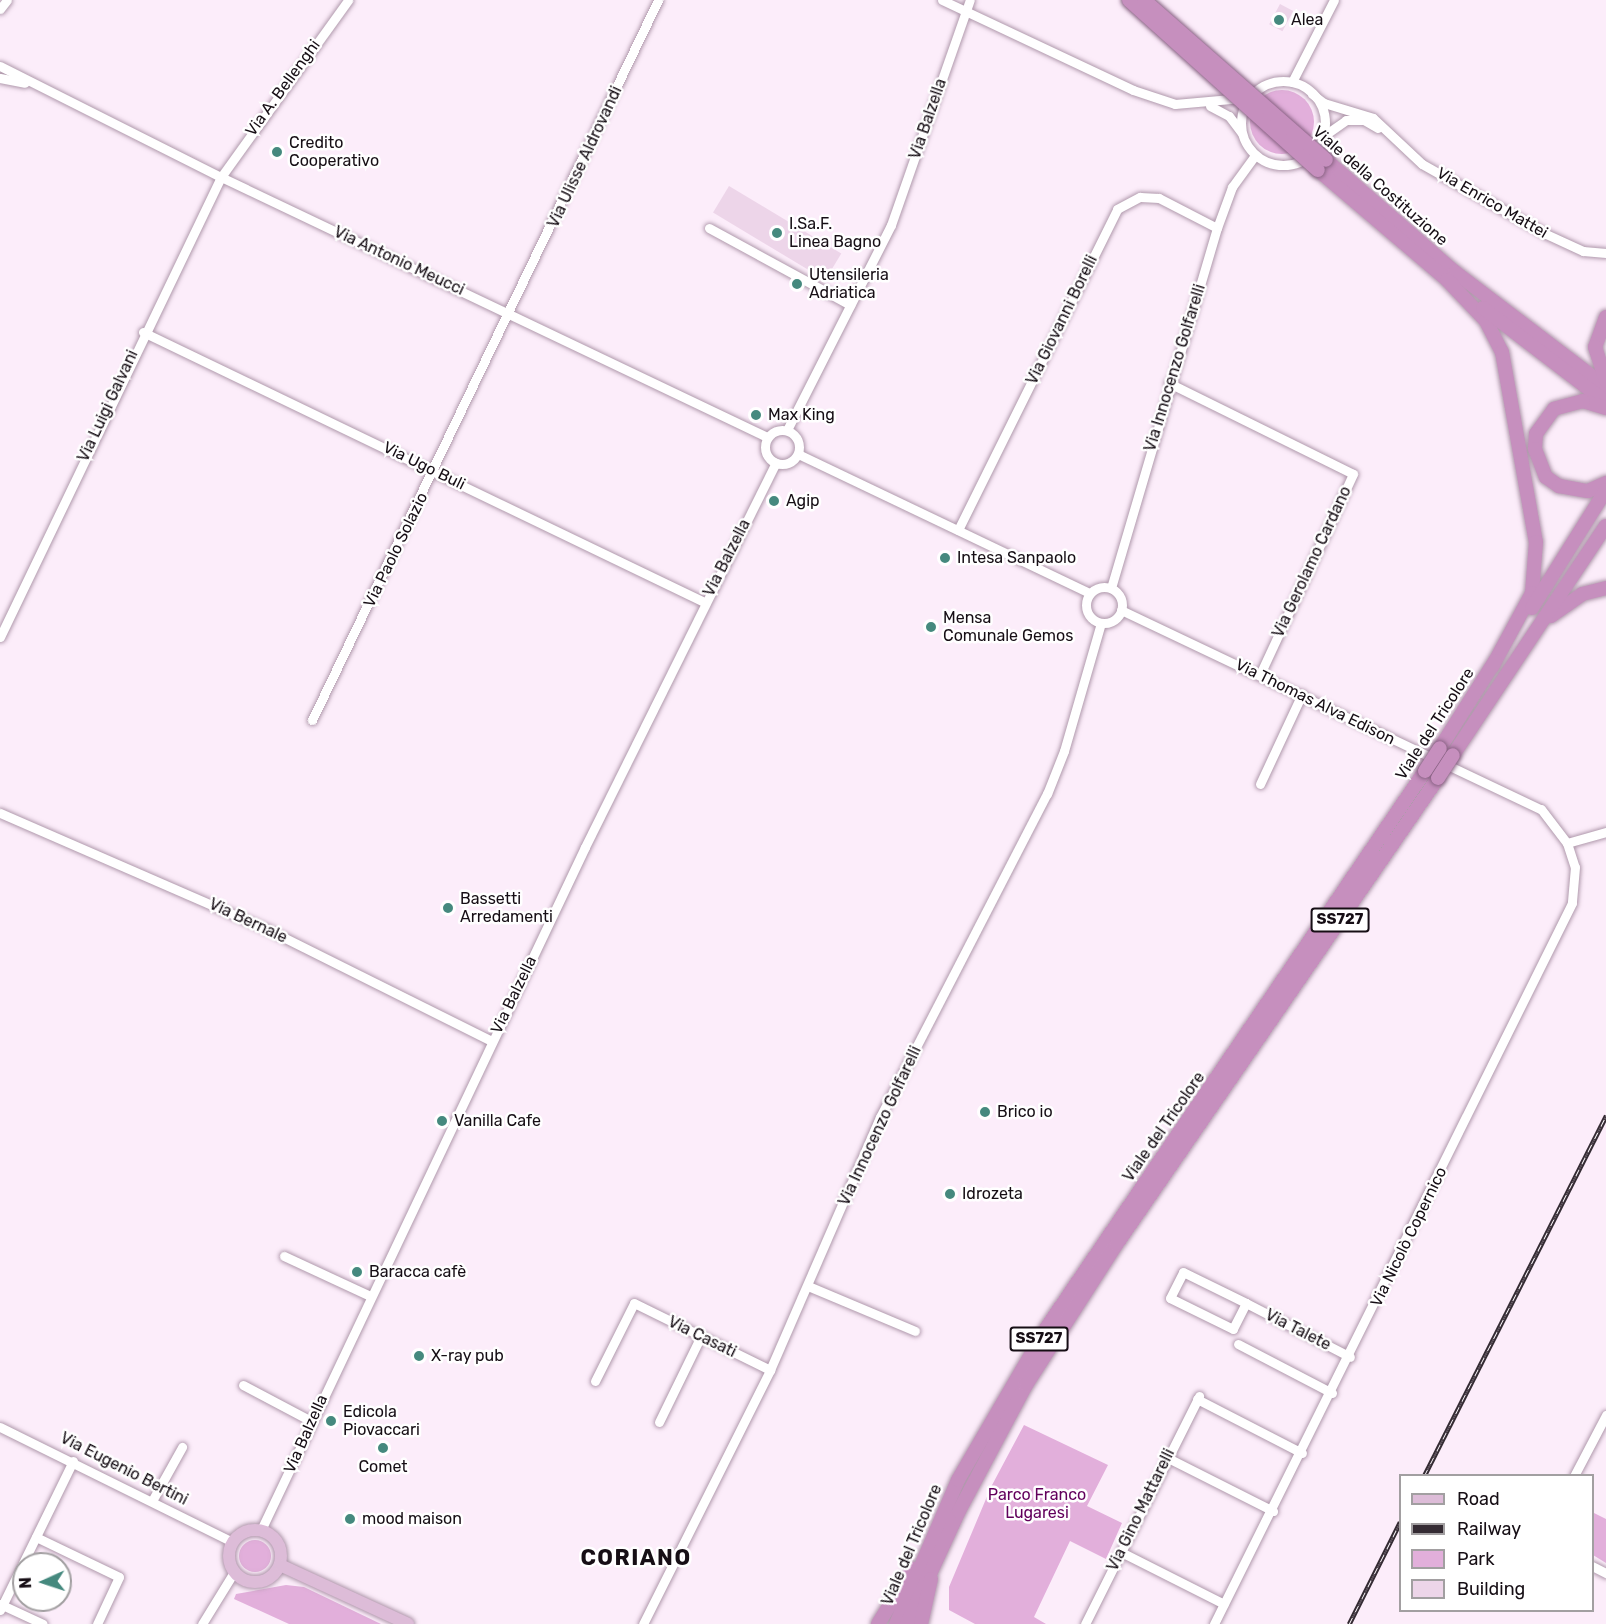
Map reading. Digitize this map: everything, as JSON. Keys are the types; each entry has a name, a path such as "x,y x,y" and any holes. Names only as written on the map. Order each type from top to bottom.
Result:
{"highway":[{"name":"Viale della Costituzione","path":"1129,0 1322,165 1455,272 1605,384"},
{"name":"Viale della Costituzione","path":"1144,0 1322,165"},
{"path":"1322,165 1447,280 1486,321 1502,352 1536,542 1532,593 1492,667"},
{"path":"1447,280 1606,402"},
{"path":"1605,384 1595,346 1606,316"},
{"path":"1606,408 1583,401 1554,409 1536,434 1535,449 1546,477 1558,486 1588,491 1606,483"},
{"path":"1492,667 1606,490"},
{"path":"1505,674 1606,526"},
{"path":"1505,674 1560,607 1606,588"},
{"name":"Viale del Tricolore","path":"896,1624 929,1558 988,1425 1047,1327 1224,1079 1492,667"},
{"name":"Viale del Tricolore","path":"1237,1059 1438,778 1505,674"},
{"path":"878,1624 929,1558"},
{"path":"921,1624 929,1558"},
{"name":"Viale del Tricolore","path":"907,1624 929,1558"}],"main road":[{"path":"261,1530 276,1539 280,1565 259,1582 234,1572 229,1557 233,1542 245,1531 261,1530"},
{"path":"280,1565 408,1624"}],"street":[{"path":"0,9 7,0"},
{"name":"Via A. Bellenghi","path":"220,177 348,0"},
{"name":"Via Ulisse Aldrovandi","path":"511,314 658,0"},
{"path":"942,0 1133,90 1175,104 1205,105 1251,96 1269,83 1292,82 1312,94 1323,114 1322,137 1309,156 1288,165 1255,155 1229,116 1205,105"},
{"name":"Via Balzella","path":"787,430 891,225 970,0"},
{"path":"1292,82 1334,0"},
{"name":"Via Antonio Meucci","path":"0,66 31,84 220,177 767,437"},
{"name":"Via Antonio Meucci","path":"0,78 31,84"},
{"name":"Via Enrico Mattei","path":"1312,94 1324,103 1361,111 1422,164 1546,234 1583,250 1606,253"},
{"path":"1242,133 1242,113 1251,96"},
{"name":"Via Enrico Mattei","path":"1322,137 1339,122 1356,119 1387,133"},
{"name":"Via Innocenzo Golfarelli","path":"1111,588 1169,383 1218,228 1232,187 1255,155"},
{"name":"Via Luigi Galvani","path":"0,637 143,332 220,177"},
{"name":"Via Giovanni Borelli","path":"958,530 1117,209 1140,197 1159,198 1218,228"},
{"path":"709,228 850,305"},
{"name":"Via Paolo Solazio","path":"312,720 511,314"},
{"name":"Via Ugo Buli","path":"143,332 704,602"},
{"name":"Via Gerolamo Cardano","path":"1169,383 1353,474 1260,674"},
{"path":"776,430 787,430 799,442 798,454 791,462 776,463 765,453 767,437 776,430"},
{"path":"798,454 1090,593"},
{"name":"Via Balzella","path":"261,1530 492,1041 704,602 776,463"},
{"path":"1100,587 1111,588 1119,595 1121,610 1112,621 1101,623 1086,609 1090,593 1100,587"},
{"name":"Via Thomas Alva Edison","path":"1121,610 1541,809"},
{"name":"Via Innocenzo Golfarelli","path":"643,1624 770,1370 880,1117 1047,794 1064,752 1101,623"},
{"path":"1260,784 1302,694"},
{"name":"Via Nicolò Copernico","path":"1214,1624 1350,1357 1572,903 1575,867 1567,843 1541,809"},
{"name":"Via Bernale","path":"0,813 269,930 492,1041"},
{"path":"1567,843 1606,832"},
{"path":"284,1256 370,1296"},
{"name":"Via Talete","path":"1246,1303 1233,1329 1170,1298 1183,1272 1246,1303 1350,1357"},
{"path":"808,1286 915,1331"},
{"name":"Via Casati","path":"595,1381 634,1303 770,1370"},
{"path":"659,1422 700,1336"},
{"path":"1238,1344 1332,1393"},
{"path":"243,1385 311,1420"},
{"name":"Via Gino Mattarelli","path":"1085,1624 1166,1457 1198,1397 1302,1453"},
{"path":"1575,1474 1606,1415"},
{"name":"Via Eugenio Bertini","path":"0,1427 73,1461 233,1542"},
{"path":"152,1501 182,1447"},
{"path":"1166,1457 1273,1512"},
{"path":"43,1624 1,1606 73,1461"},
{"path":"36,1537 119,1577 97,1624"},
{"path":"1121,1552 1224,1604"},
{"path":"202,1624 234,1572"}],"green space":[{"path":"1276,90 1288,90 1305,99 1312,110 1314,122 1312,134 1305,145 1288,154 1276,154 1264,149 1255,140 1250,128 1250,116 1255,104 1264,95"},
{"name":"Parco Franco Lugaresi","path":"1024,1425 1108,1465 1087,1506 1122,1523 1106,1559 1070,1541 1034,1617 1046,1624 975,1624 949,1610 949,1587 991,1487"},
{"path":"1594,1513 1606,1519 1606,1563 1594,1556"},
{"path":"255,1540 266,1545 271,1556 266,1567 255,1572 244,1567 239,1556 244,1545"},
{"path":"286,1585 304,1587 381,1624 289,1624 234,1599 236,1594"}],"building":[{"name":"Alea","path":"1280,4 1293,11 1282,31 1269,24"},
{"name":"I.Sa.F. Linea Bagno","path":"729,186 841,253 825,280 713,213"}],"railway":[{"path":"1425,1474 1606,1115"},
{"path":"1349,1624 1399,1524"}],"place":[{"name":"Alea","path":"1279,20"},
{"name":"Credito Cooperativo","path":"277,152"},
{"name":"I.Sa.F. Linea Bagno","path":"777,233"},
{"name":"Utensileria Adriatica","path":"797,284"},
{"name":"Max King","path":"756,415"},
{"name":"Agip","path":"774,501"},
{"name":"Intesa Sanpaolo","path":"945,558"},
{"name":"Mensa Comunale Gemos","path":"931,627"},
{"name":"Bassetti Arredamenti","path":"448,908"},
{"name":"Brico io","path":"985,1112"},
{"name":"Vanilla Cafe","path":"442,1121"},
{"name":"Idrozeta","path":"950,1194"},
{"name":"Baracca cafè","path":"357,1272"},
{"name":"X-ray pub","path":"419,1356"},
{"name":"Edicola Piovaccari","path":"331,1421"},
{"name":"Comet","path":"383,1448"},
{"name":"mood maison","path":"350,1519"}],"district":[{"name":"CORIANO","path":"636,1558"}]}
